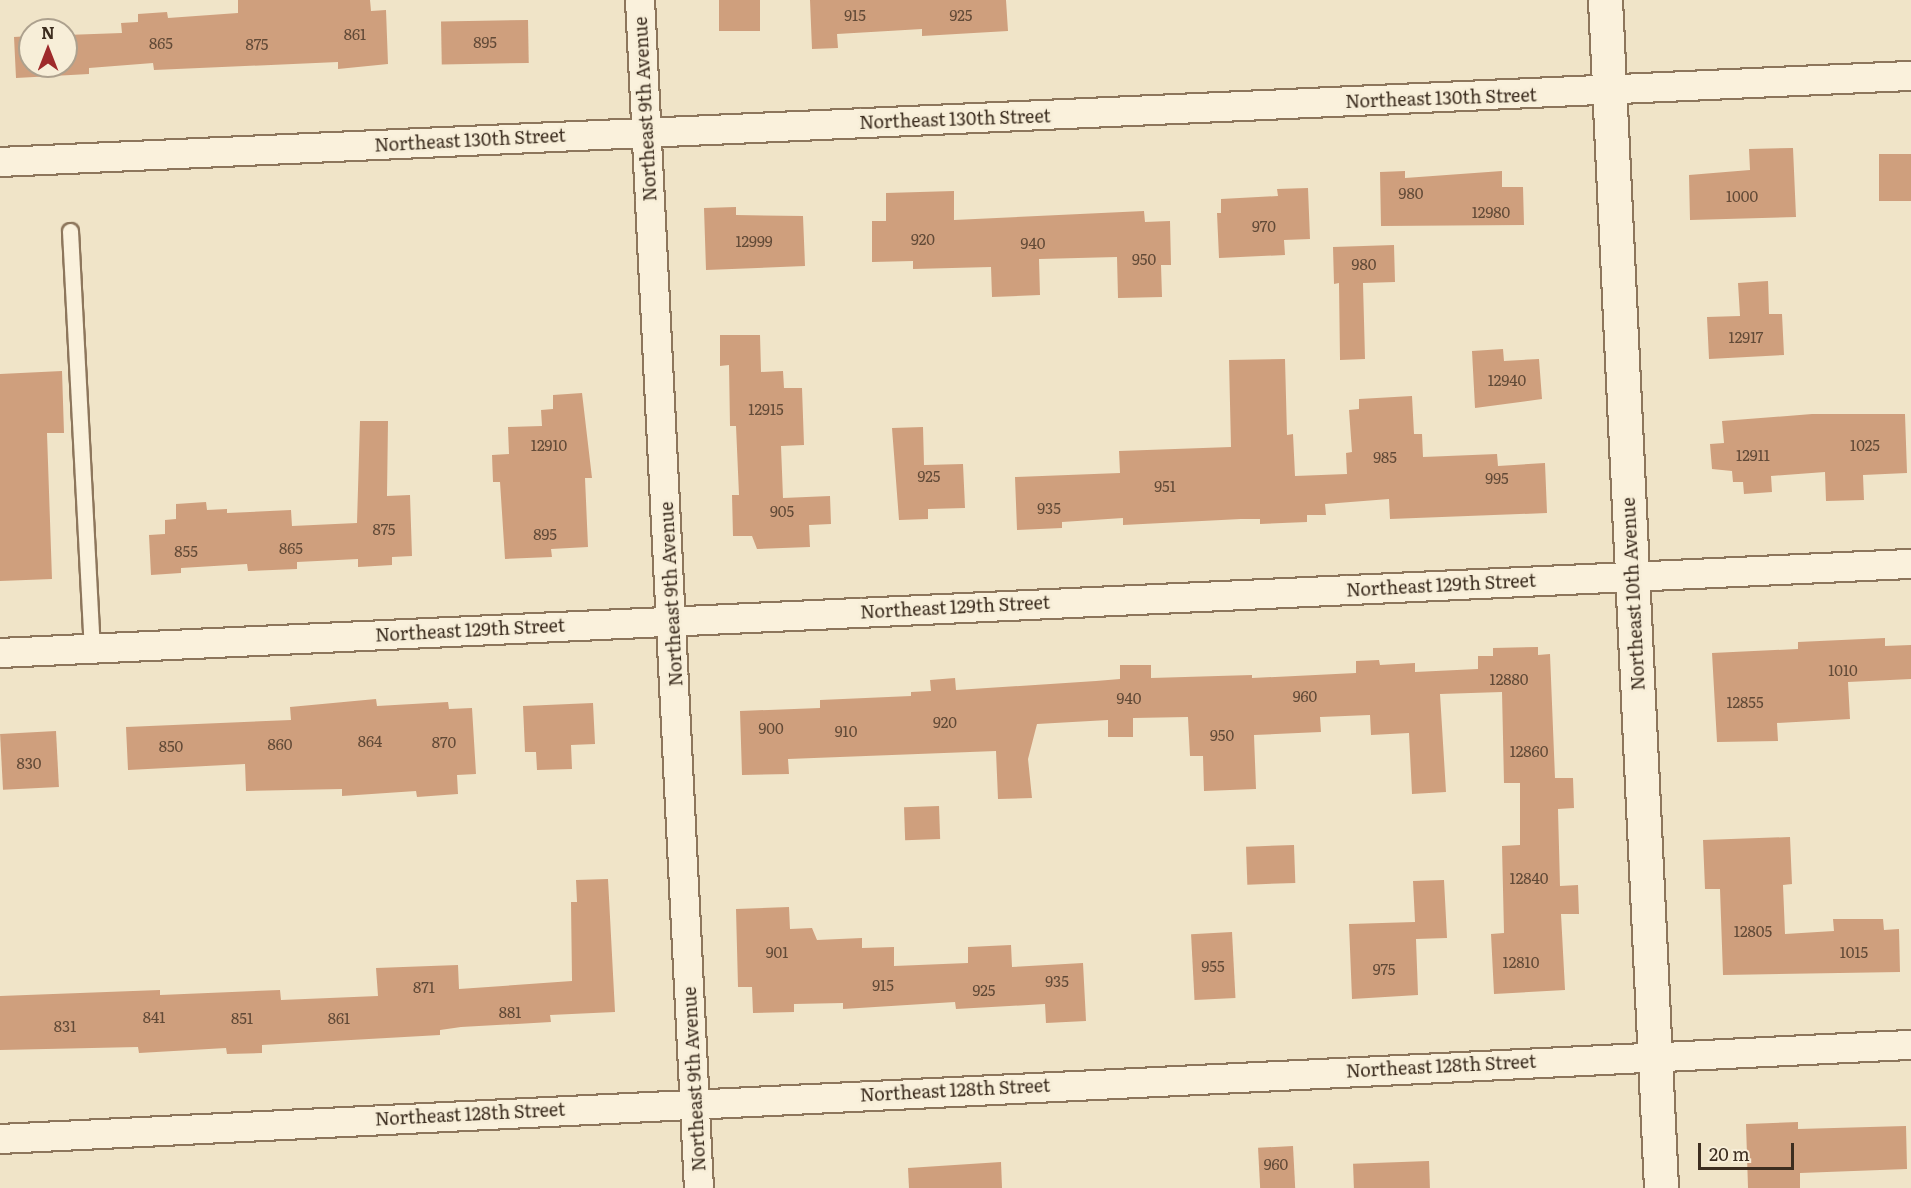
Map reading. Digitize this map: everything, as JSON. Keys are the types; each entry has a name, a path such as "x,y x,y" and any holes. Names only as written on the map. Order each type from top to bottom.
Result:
{"street":[{"name":"Northeast 9th Avenue","path":"640,0 699,1188"},
{"name":"Northeast 10th Avenue","path":"1605,0 1633,576 1652,1056 1661,1188"},
{"name":"Northeast 130th Street","path":"0,162 1911,76"},
{"name":"Northeast 129th Street","path":"0,653 672,619 1911,564"},
{"name":"Northeast 128th Street","path":"0,1139 1911,1045"}],"lane":[{"path":"70,231 92,650"}],"building":[{"path":"238,0 370,0 371,11 386,10 388,64 338,69 338,62 154,70 153,63 89,68 89,74 78,75 78,35 122,33 121,23 138,22 138,14 167,12 168,18 238,13"},
{"path":"719,0 760,0 760,31 719,31"},
{"path":"810,0 1006,0 1008,31 922,36 922,29 837,34 838,48 812,49"},
{"path":"528,20 529,63 442,65 441,22"},
{"path":"14,37 18,37 18,78 16,78"},
{"path":"1793,148 1796,217 1690,220 1689,175 1750,170 1749,149"},
{"path":"1879,154 1911,154 1911,201 1879,201"},
{"path":"1405,171 1405,178 1502,171 1502,187 1523,187 1524,225 1381,226 1380,172"},
{"path":"1308,188 1310,239 1284,240 1285,255 1219,258 1217,213 1221,213 1221,199 1278,196 1277,189"},
{"path":"954,191 954,220 1144,211 1145,222 1170,221 1171,265 1161,265 1162,297 1118,298 1117,257 1039,259 1040,295 992,297 991,267 913,269 913,261 872,262 872,221 886,221 886,193"},
{"path":"736,207 736,215 803,216 805,266 706,270 704,208"},
{"path":"1394,245 1395,282 1363,283 1365,359 1340,360 1339,283 1334,284 1333,247"},
{"path":"1768,281 1769,314 1782,314 1784,355 1709,359 1707,317 1740,316 1738,283"},
{"path":"720,335 760,335 761,372 783,371 784,388 802,388 804,445 781,446 783,498 830,496 831,524 809,525 810,547 757,549 752,536 733,536 732,495 739,495 736,426 730,426 729,365 720,366"},
{"path":"1503,349 1504,361 1539,359 1542,399 1475,408 1472,351"},
{"path":"1285,359 1287,435 1293,434 1295,476 1347,474 1346,453 1352,452 1349,410 1359,409 1359,399 1412,396 1414,434 1422,434 1423,457 1497,454 1498,466 1545,463 1547,513 1390,519 1389,499 1325,504 1326,515 1307,515 1307,522 1260,524 1260,519 1241,519 1123,525 1123,518 1062,522 1062,528 1017,530 1015,477 1120,473 1119,451 1231,447 1229,360"},
{"path":"62,371 64,433 47,433 52,579 0,581 0,374"},
{"path":"582,393 592,478 585,478 588,547 551,549 552,557 505,559 500,482 493,482 492,455 509,454 508,427 542,426 541,410 553,409 553,395"},
{"path":"1812,414 1905,414 1907,473 1863,475 1864,500 1826,501 1825,472 1771,476 1772,492 1744,494 1743,482 1733,482 1732,471 1712,469 1710,444 1724,443 1722,421"},
{"path":"360,421 388,421 387,496 410,495 412,556 392,557 392,565 358,567 358,559 297,562 297,569 248,571 247,564 181,568 181,573 151,575 149,535 165,534 165,520 176,519 176,504 206,502 207,510 227,509 227,513 291,510 292,526 357,523"},
{"path":"923,427 924,465 963,464 965,508 928,509 928,519 899,520 892,428"},
{"path":"1885,638 1885,646 1911,645 1911,679 1848,682 1850,719 1777,723 1778,741 1717,742 1712,653 1798,649 1798,642"},
{"path":"1538,647 1538,655 1550,654 1555,778 1573,778 1574,808 1558,809 1560,886 1578,885 1579,914 1561,914 1565,990 1494,994 1491,934 1504,933 1502,846 1520,845 1520,783 1504,783 1502,692 1440,694 1446,792 1412,794 1409,733 1371,735 1370,715 1320,717 1321,732 1254,735 1256,789 1204,791 1203,756 1190,756 1188,717 1133,718 1133,737 1108,737 1108,720 1037,724 1028,759 1032,798 998,799 996,751 788,759 789,774 742,775 740,711 820,708 820,700 911,696 911,692 931,691 930,680 955,678 956,690 1096,681 1120,679 1120,665 1151,665 1151,678 1252,675 1252,678 1356,673 1356,661 1379,660 1380,665 1415,663 1415,672 1478,669 1478,656 1493,656 1493,648"},
{"path":"376,699 377,706 448,702 449,709 472,708 476,774 457,775 458,794 417,797 416,791 342,796 342,789 246,791 245,764 128,770 126,727 291,720 290,707"},
{"path":"593,703 595,744 571,745 572,769 537,770 536,752 525,752 523,706"},
{"path":"56,731 59,787 3,790 0,734"},
{"path":"939,806 940,839 905,840 904,807"},
{"path":"1790,837 1792,884 1783,885 1785,934 1834,931 1833,919 1883,919 1884,930 1899,929 1900,972 1723,975 1720,889 1705,889 1703,840"},
{"path":"1294,845 1295,883 1247,885 1246,847"},
{"path":"608,879 615,1012 550,1015 551,1022 461,1027 440,1030 440,1035 262,1045 262,1053 227,1054 226,1048 139,1053 138,1047 0,1050 0,996 160,990 160,995 280,990 281,1000 378,996 376,968 458,965 459,989 572,981 571,902 577,902 576,880"},
{"path":"1444,880 1447,938 1416,939 1418,995 1352,999 1349,924 1415,922 1413,881"},
{"path":"789,907 790,929 812,928 817,940 862,938 862,948 894,947 894,966 968,963 968,947 1011,945 1012,967 1083,963 1086,1021 1046,1023 1045,1004 956,1009 955,1002 843,1009 843,1003 794,1004 794,1012 753,1013 752,987 738,987 736,909"},
{"path":"1232,932 1235,998 1195,1000 1191,934"},
{"path":"1798,1122 1798,1129 1906,1126 1907,1169 1800,1173 1800,1188 1748,1188 1746,1124"},
{"path":"1293,1146 1295,1188 1260,1188 1258,1148"},
{"path":"1429,1161 1430,1188 1354,1188 1353,1164"},
{"path":"1001,1162 1002,1188 909,1188 908,1168"}]}
